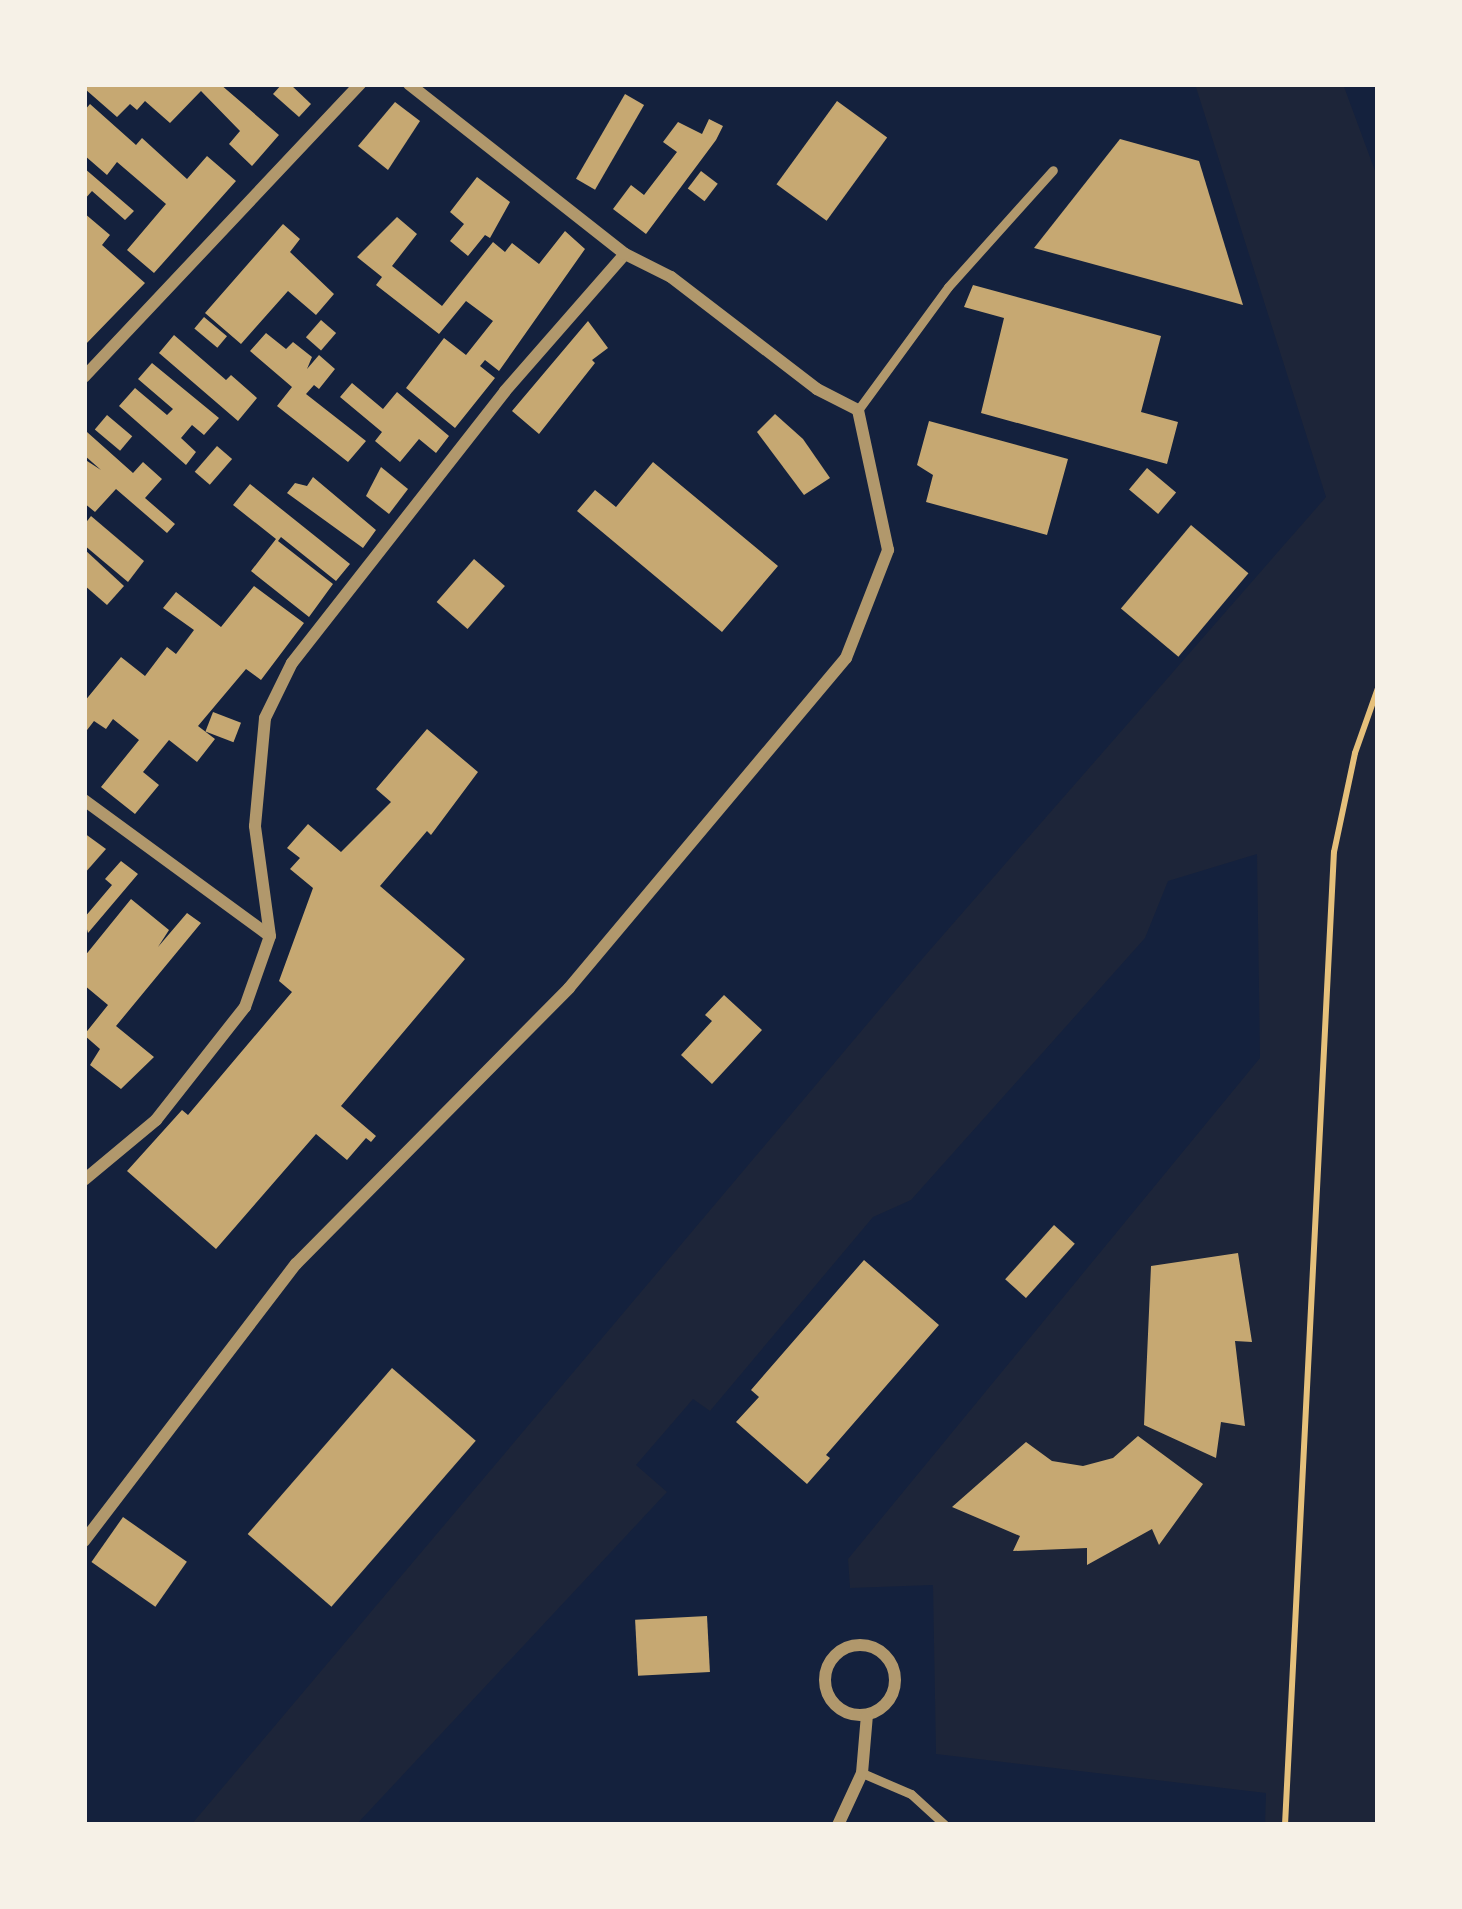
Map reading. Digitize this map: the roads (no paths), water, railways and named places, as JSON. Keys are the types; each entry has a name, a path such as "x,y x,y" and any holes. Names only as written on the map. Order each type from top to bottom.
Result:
{"street":[{"path":"84,377 360,84"},
{"path":"84,1541 296,1264 569,988 846,658 889,550 859,410 817,389 670,277 625,254 409,84"},
{"path":"85,1180 156,1120 245,1007 270,936 255,826 265,718 292,663 505,391 625,254"},
{"path":"84,800 270,936"},
{"path":"856,1644 883,1652 895,1675 889,1700 867,1715 842,1710 825,1689 830,1660 856,1644"},
{"path":"838,1825 862,1773 867,1715"}],"lane":[{"path":"859,410 948,287 1053,170"},
{"path":"862,1773 911,1795 945,1825"}]}
